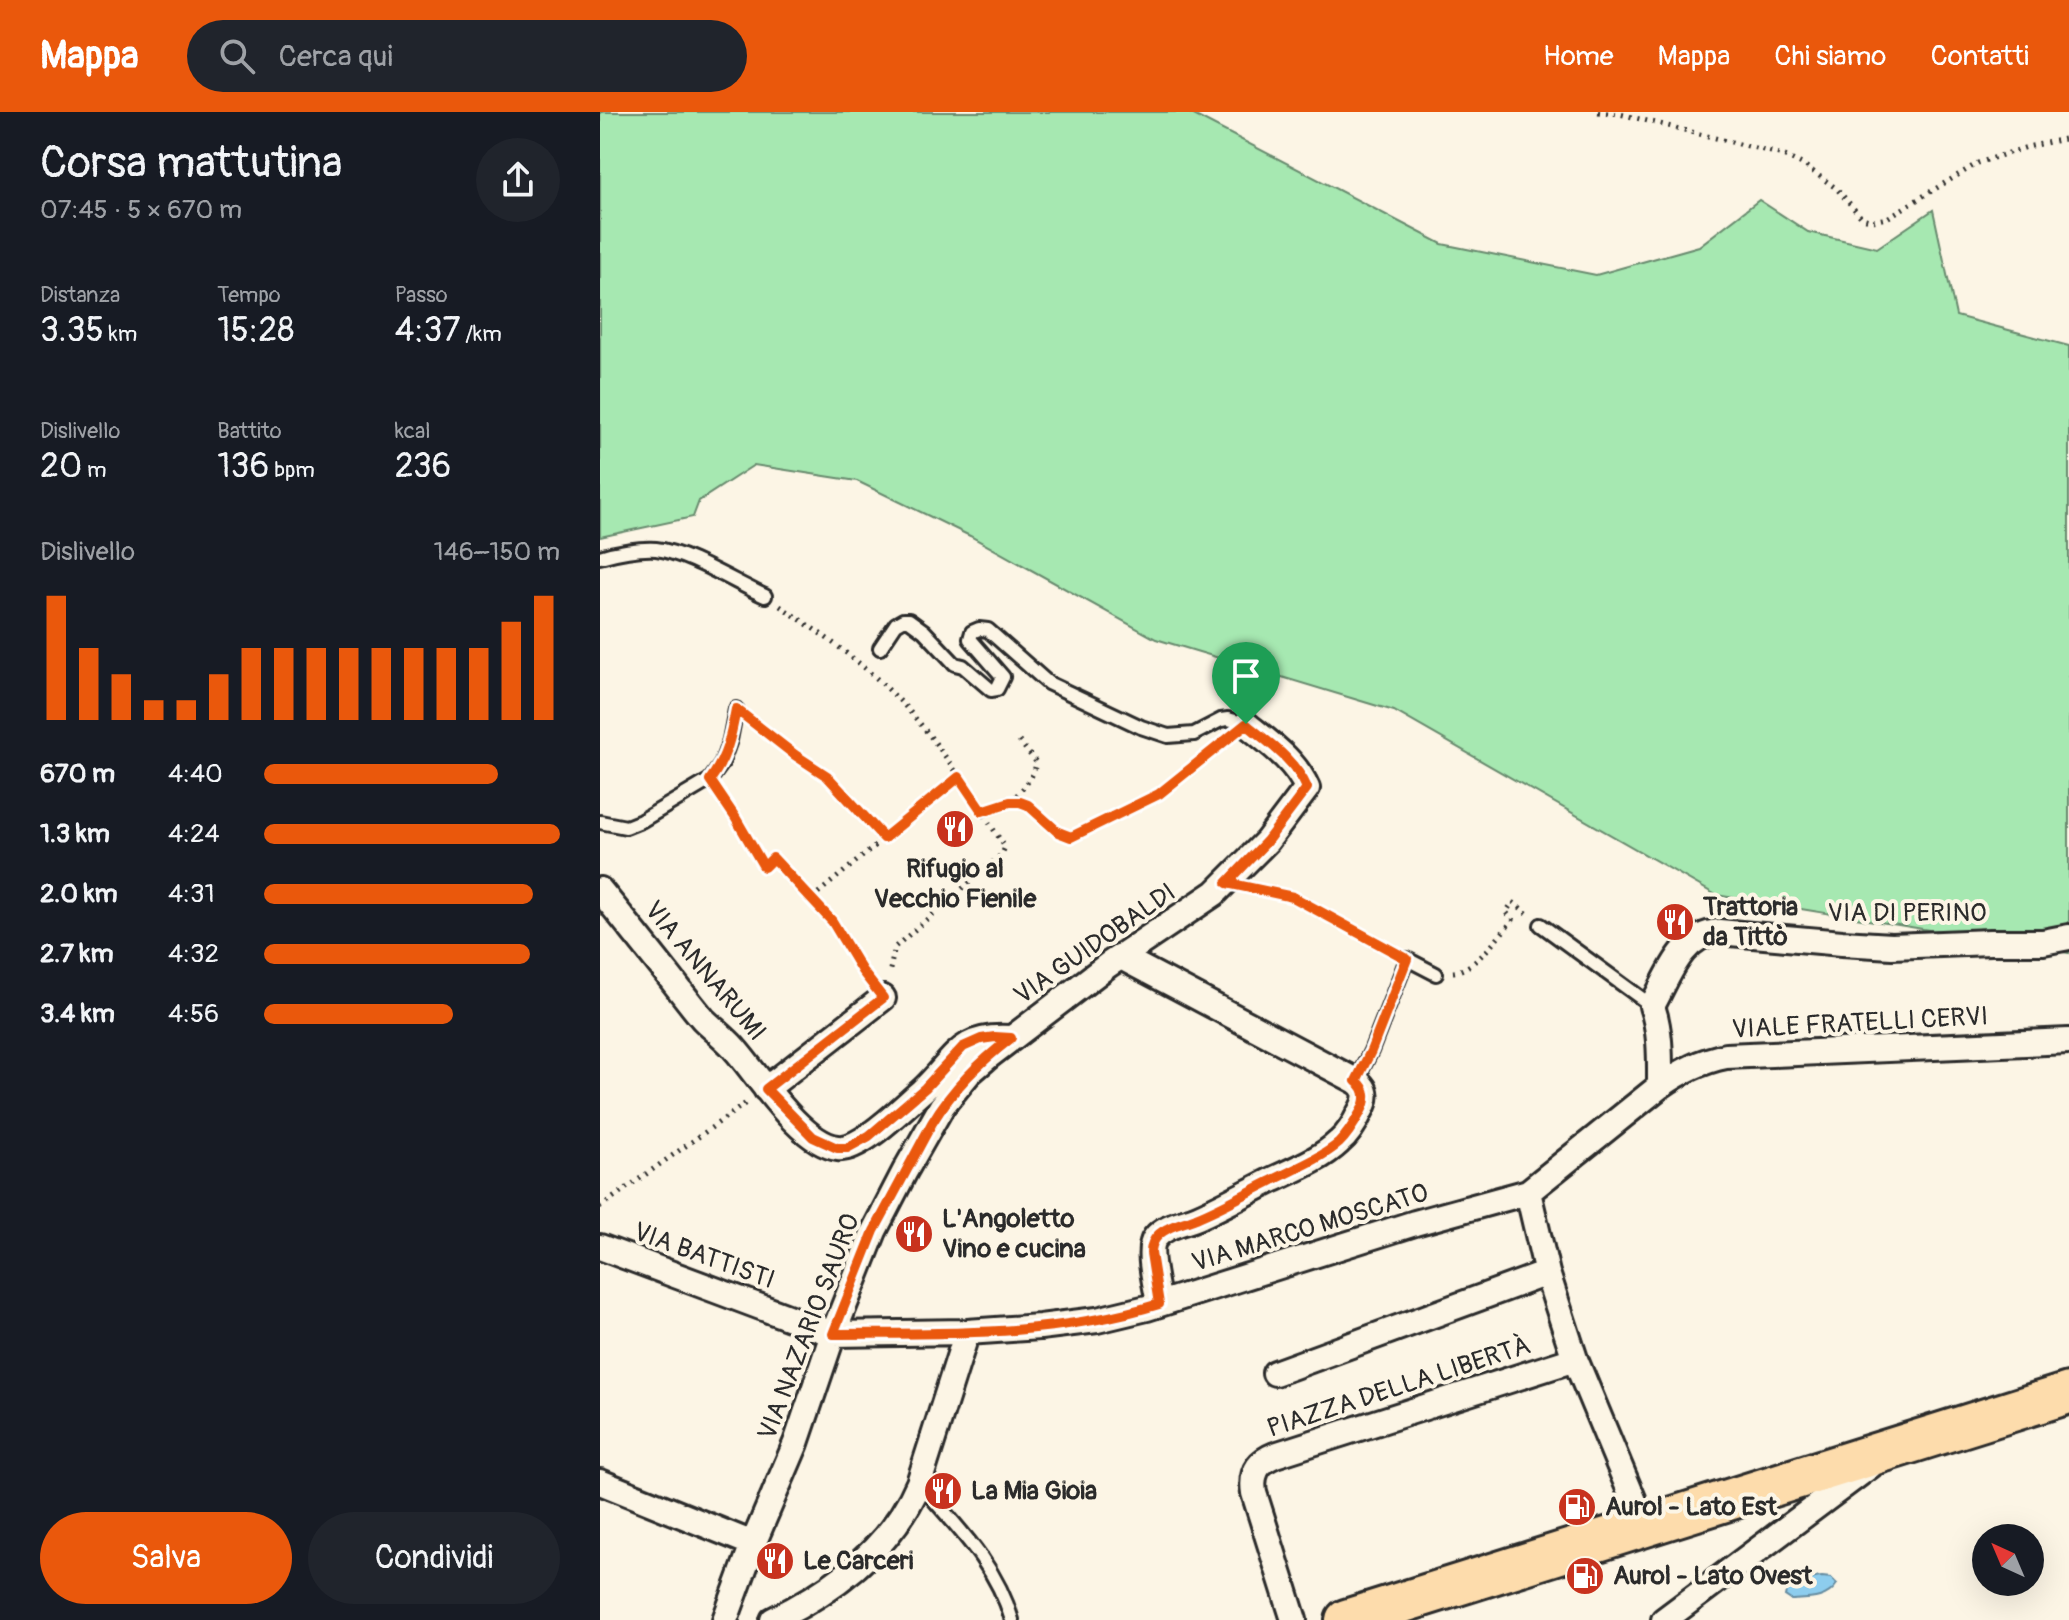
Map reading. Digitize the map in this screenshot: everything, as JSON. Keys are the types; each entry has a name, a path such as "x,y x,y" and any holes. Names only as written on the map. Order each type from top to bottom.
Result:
{"main road":[{"path":"1346,1620 2069,1393"}],"street":[{"name":"VIA GUIDOBALDI","path":"813,1137 837,1148 858,1143 925,1088 963,1047 981,1039 1011,1038 1227,883 1267,841 1307,788 1294,766 1246,724"},
{"name":"VIA ANNARUMI","path":"600,890 703,1019 732,1046 766,1089 813,1137"},
{"name":"VIA DI PERINO","path":"1654,1012 1686,946 1698,937 1713,932 1892,946 2043,942 2069,937"},
{"path":"1121,957 1360,1086 1365,1105 1349,1133 1328,1151 1157,1236 1151,1253 1159,1304"},
{"path":"766,1089 883,998"},
{"path":"1654,1012 1660,1045 1660,1086"},
{"name":"VIA NAZARIO SAURO","path":"725,1620 796,1443 833,1334 874,1231 937,1115 969,1073 1011,1038"},
{"name":"VIALE FRATELLI CERVI","path":"1528,1192 1660,1086 1695,1065 1726,1056 2069,1041"},
{"path":"1528,1192 1547,1273 1575,1359 1644,1525"},
{"name":"VIA MARCO MOSCATO","path":"833,1334 967,1332 1070,1324 1123,1315 1415,1223 1528,1192"},
{"name":"VIA BATTISTI","path":"600,1247 833,1334"},
{"path":"1275,1373 1547,1273"},
{"path":"773,1620 823,1592 873,1552 896,1525 919,1483 967,1332"},
{"name":"PIAZZA DELLA LIBERTÀ","path":"1294,1620 1254,1493 1253,1477 1259,1465 1275,1455 1575,1359"},
{"path":"1664,1620 1894,1448"},
{"path":"600,1482 753,1544"}],"lane":[{"path":"600,557 655,549 680,555 765,596"},
{"path":"880,648 896,624 909,620 924,631 955,664 963,666 991,690 997,689 1003,677 970,639 972,632 988,630 1048,683 1141,727 1168,736 1180,736 1194,734 1221,720 1246,724"},
{"path":"600,822 626,827 710,780 726,753 736,709"},
{"path":"1541,925 1654,1012"},
{"path":"1360,1086 1407,959 1436,974"},
{"path":"919,1483 985,1561 1003,1593 1012,1620"}],"path":[{"path":"1598,112 1620,114 1783,155 1804,165 1837,189 1862,218 1873,221 1887,218 1978,163 2027,147 2069,138"},
{"path":"765,596 824,636 892,693 921,725 1005,847 1002,854 895,947 883,998"},
{"path":"736,709 827,776 884,838"},
{"path":"982,811 1020,802 1028,805 1058,832 1071,837 1159,794 1246,724"},
{"path":"1010,802 1035,771 1036,762 1018,740"},
{"path":"812,898 959,777"},
{"path":"710,780 764,867 773,858 812,898 832,921 862,971 883,998"},
{"path":"1227,883 1293,897 1407,959"},
{"path":"1477,960 1513,920 1506,912 1513,902 1541,925"},
{"path":"600,1207 766,1089"}],"green space":[{"path":"600,112 1188,112 1442,244 1596,275 1699,246 1759,200 1808,232 1877,248 1933,210 1956,316 2069,346 2069,953 1716,895 1394,711 1156,639 970,536 857,481 754,465 699,501 693,517 600,537"}],"water":[{"path":"1822,1577 1831,1578 1837,1584 1828,1593 1817,1598 1791,1600 1785,1596 1798,1584"}],"place":[{"name":"Rifugio al Vecchio Fienile","path":"955,829"},
{"name":"Trattoria da Tittò","path":"1675,922"},
{"name":"L'Angoletto Vino e cucina","path":"914,1234"},
{"name":"La Mia Gioia","path":"943,1491"},
{"name":"Aurol - Lato Est","path":"1577,1507"},
{"name":"Le Carceri","path":"775,1561"},
{"name":"Aurol - Lato Ovest","path":"1585,1576"}],"route":[{"path":"736,709 827,776 884,838 959,777 982,811 1020,802 1028,805 1058,832 1071,837 1159,794 1246,724 1294,766 1307,788 1267,841 1227,883 1293,897 1407,959 1356,1081 1361,1084 1366,1098 1349,1133 1316,1159 1157,1236 1153,1240 1151,1253 1159,1304 1123,1315 1040,1327 967,1332 833,1334 874,1231 942,1106 969,1073 1011,1038 981,1039 963,1047 925,1088 869,1136 847,1148 837,1148 813,1137 766,1089 883,998 862,971 832,921 812,898 773,858 764,867 710,780 721,765 736,709"}]}
